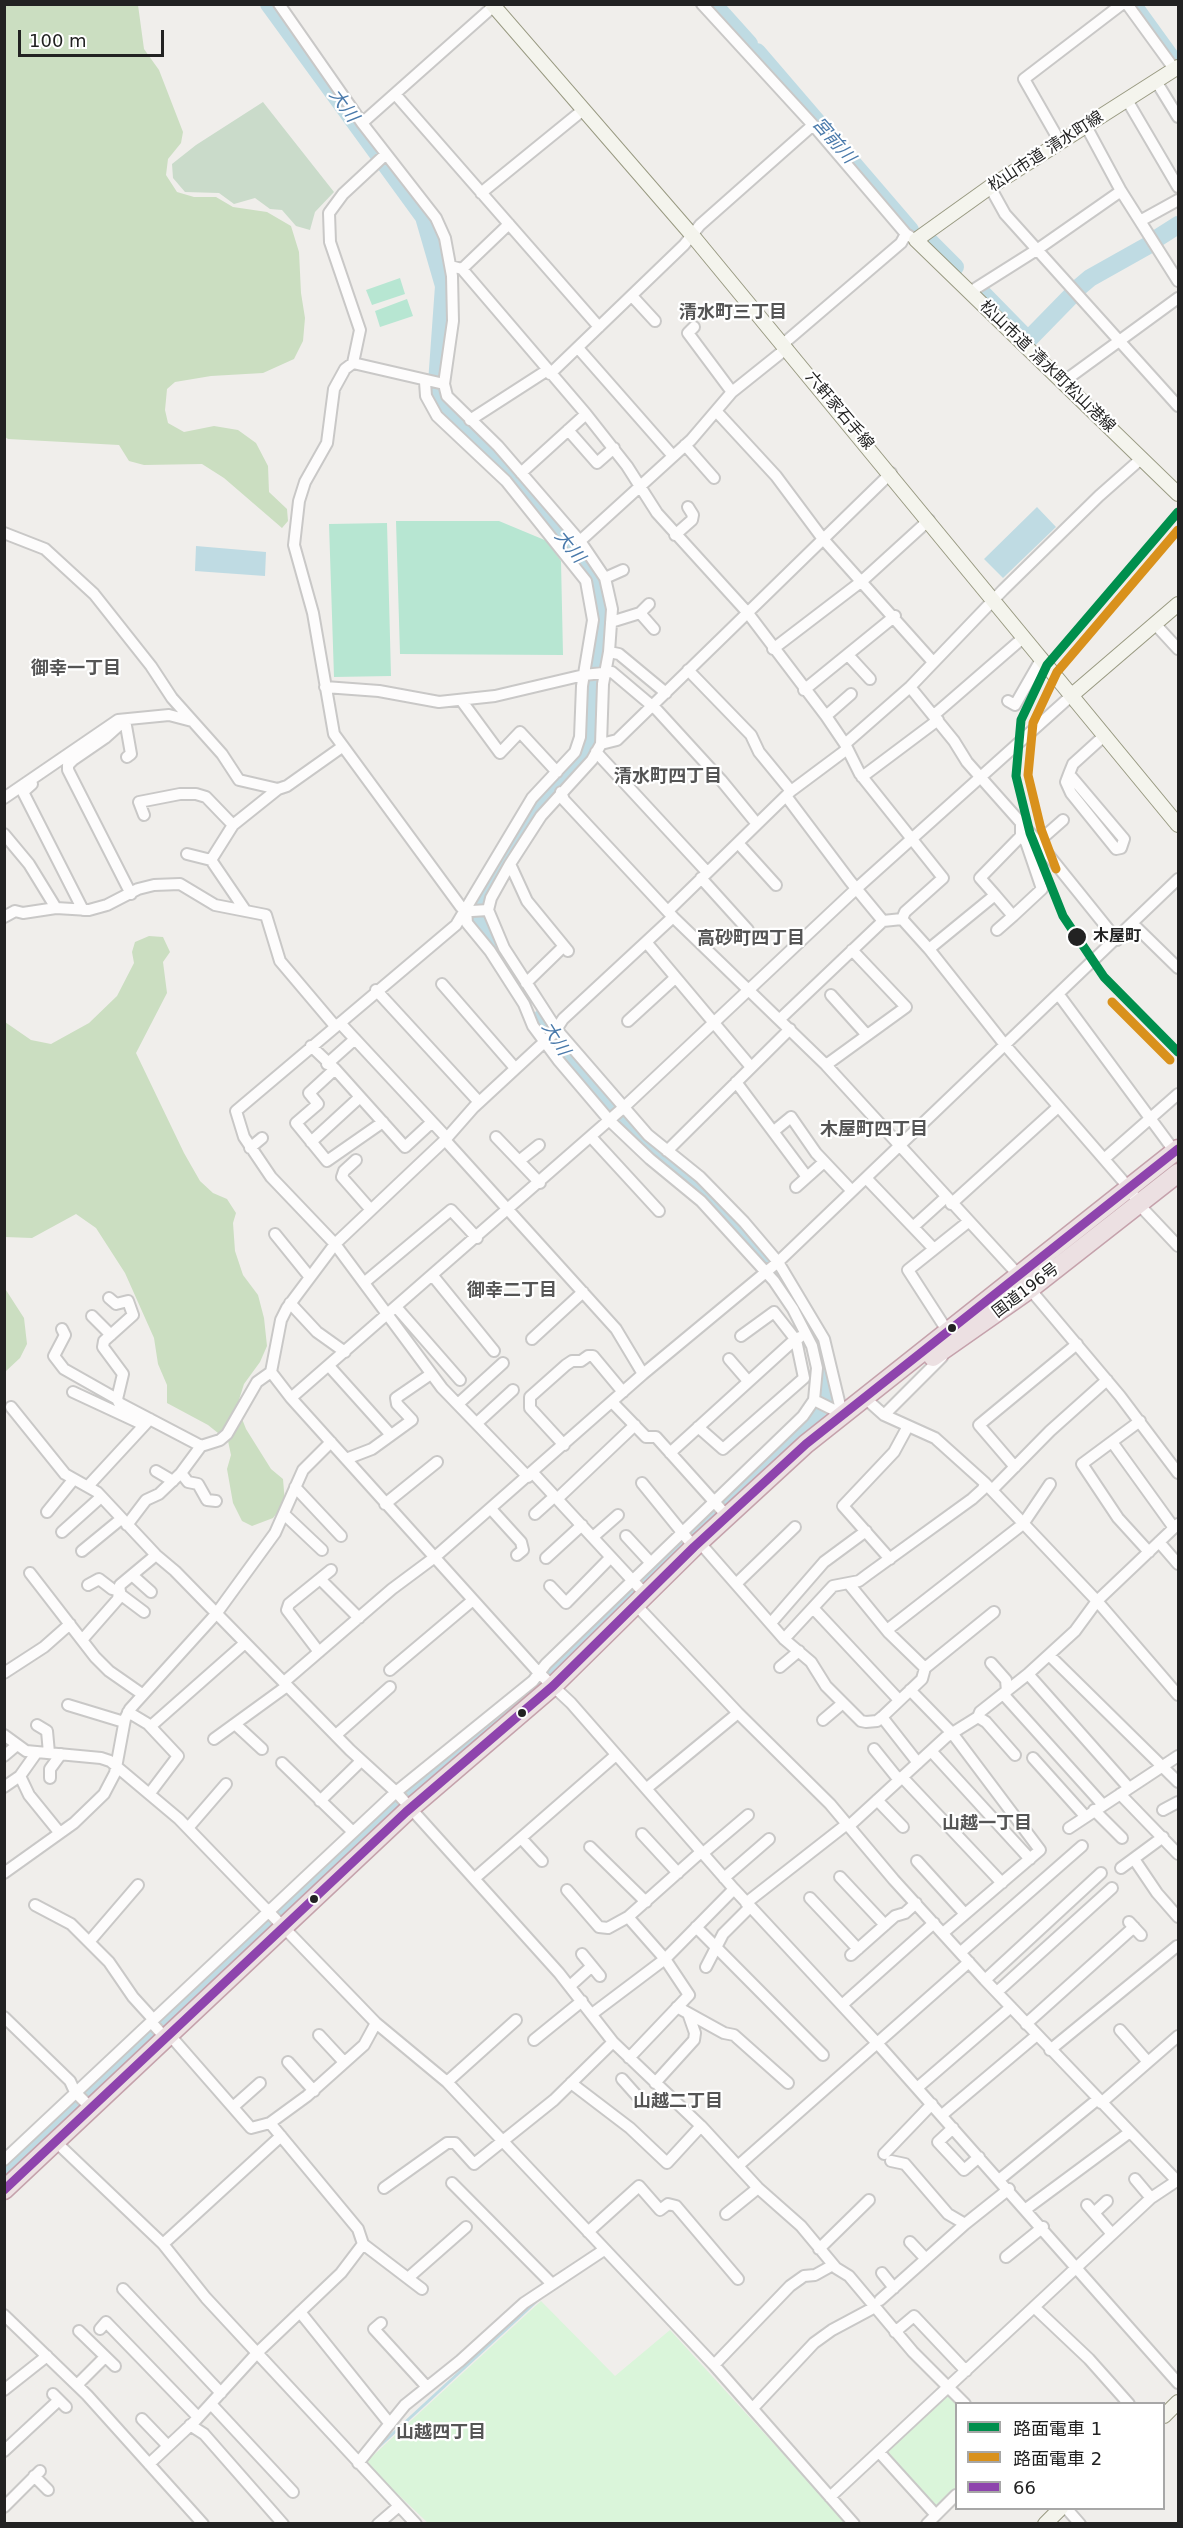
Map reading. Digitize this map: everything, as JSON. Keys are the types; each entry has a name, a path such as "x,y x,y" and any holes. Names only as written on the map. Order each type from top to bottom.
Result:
{"highway":[{"name":"国道196号","path":"5,2189 56,2142 82,2099 157,2027 402,1799 545,1679 690,1541 720,1508 825,1405 865,1398 953,1337 1134,1197 1177,1153"},
{"name":"国道196号","path":"1134,1197 1179,1173"}],"main road":[{"name":"六軒家石手線","path":"494,5 693,234 1179,825"},
{"name":"松山市道 清水町線","path":"911,237 1177,69"},
{"name":"松山市道 清水町松山港線","path":"911,237 1179,494"},
{"path":"1072,695 1179,604"},
{"path":"1165,2415 1179,2402"},
{"path":"1045,2523 1059,2510"}],"street":[{"path":"279,4 362,123 436,218 456,267 614,448 675,535 747,612 826,716 862,777 943,878 905,912 902,919"},
{"path":"580,541 685,445 732,392 901,243 911,237 813,125 702,4"},
{"path":"1060,142 1023,79 1124,4 1177,69"},
{"path":"362,123 494,5"},
{"path":"1156,81 1179,117"},
{"path":"395,94 599,327"},
{"path":"1127,100 1179,187"},
{"path":"481,193 583,110"},
{"path":"470,420 548,372 578,348 693,234 813,125"},
{"path":"1086,126 1121,191 1179,281"},
{"path":"385,154 329,213 330,242 360,330 353,363 345,369 334,389 330,434 305,482 294,530 294,545 313,613 332,726 342,747 461,907 469,910 487,910"},
{"path":"990,187 1005,214 1179,406"},
{"path":"970,292 1038,249 1121,191"},
{"path":"1140,221 1179,200"},
{"path":"509,224 456,267 453,321 442,383 447,396 521,473 580,541 605,578 610,593 611,622 609,652 602,672 598,748 592,760 541,816 510,864 487,910 504,948 526,983 550,1036 616,1115 667,1151 707,1184 772,1267 809,1333 825,1405"},
{"path":"632,296 656,321"},
{"path":"1063,382 1179,298"},
{"path":"694,327 687,333 732,392"},
{"path":"578,348 673,456"},
{"path":"353,363 427,382 442,383"},
{"path":"427,382 426,396 437,416 506,481 586,581 593,620 585,675 580,737 575,753 532,798 469,910 456,925 376,990 236,1111 239,1129 280,1189 334,1244 365,1282 460,1380"},
{"path":"716,411 776,476 823,539 895,616 933,662"},
{"path":"521,473 586,414"},
{"path":"568,430 597,463 614,448"},
{"path":"685,445 714,478"},
{"path":"82,1551 124,1522 146,1500 159,1494 177,1477 201,1446 220,1440 227,1434 257,1382 271,1372 281,1320 290,1303 334,1244 446,1139 479,1102 550,1036 563,1019 646,942 704,875 789,793 845,747 910,687 994,599 1099,496 1142,458"},
{"path":"598,748 617,740 891,473"},
{"path":"675,535 692,520 693,515 688,507"},
{"path":"773,649 862,581 929,520"},
{"path":"4,533 45,549 93,594 192,721 222,754 239,780 278,789"},
{"path":"605,578 623,570"},
{"path":"611,622 640,613 649,604"},
{"path":"640,613 654,629"},
{"path":"804,690 895,616"},
{"path":"1155,624 1179,649"},
{"path":"862,777 936,718 1024,637"},
{"path":"609,652 619,654 666,693"},
{"path":"849,655 870,679"},
{"path":"1008,701 1015,705 1042,658"},
{"path":"688,670 751,735 759,752 883,921"},
{"path":"325,687 379,691 424,701 460,700 521,691 585,675 612,672 652,706 721,780 757,824"},
{"path":"910,687 980,778 1038,842 1117,940"},
{"path":"826,716 851,694"},
{"path":"291,1398 616,1115 857,888 1072,695"},
{"path":"460,700 500,753 520,732 557,772"},
{"path":"4,798 111,723 169,716 192,721"},
{"path":"125,720 131,754 127,757"},
{"path":"125,720 105,738 73,760 68,765 68,770 131,894"},
{"path":"1069,774 1124,839 1121,848 1116,849 1071,792 1066,782 1069,774 1073,764 1105,735"},
{"path":"211,860 233,825 278,789 287,786 342,747"},
{"path":"598,748 748,930"},
{"path":"58,759 23,792 83,910"},
{"path":"561,792 564,800 671,914 826,1065 1025,1283 1107,1380 1179,1473"},
{"path":"144,815 139,802 180,794 196,794 206,797 233,825"},
{"path":"1038,842 1063,820"},
{"path":"997,930 1042,889 1026,842 1021,836 1021,822"},
{"path":"4,834 29,864 56,908"},
{"path":"1013,916 980,878 1021,836"},
{"path":"738,843 776,885"},
{"path":"187,854 211,860 245,910"},
{"path":"510,864 527,901 566,949 526,983"},
{"path":"214,1739 285,1684 359,1618 491,1509 643,1374 772,1267 1179,879"},
{"path":"4,917 15,911 32,913 56,908 83,910 107,905 138,889 168,883 180,885 215,905 266,915 280,962 432,1122 616,1329 643,1374"},
{"path":"929,949 995,895"},
{"path":"469,910 467,923 490,951 524,1004 650,1159 701,1201 772,1267"},
{"path":"780,1019 883,921 902,919"},
{"path":"902,919 929,949 1005,1046 1179,1246"},
{"path":"1133,924 1179,968"},
{"path":"646,942 712,1024 751,1067"},
{"path":"826,1065 906,1007 852,950"},
{"path":"628,1021 675,978"},
{"path":"442,984 515,1068"},
{"path":"376,990 479,1102"},
{"path":"831,995 866,1034"},
{"path":"1059,995 1150,1120 1177,1153"},
{"path":"667,1151 790,1029"},
{"path":"355,1039 309,1093 318,1104 296,1123 327,1161 383,1122"},
{"path":"310,1046 405,1147 432,1122"},
{"path":"735,1082 807,1177"},
{"path":"1104,1159 1179,1094"},
{"path":"311,1142 360,1097"},
{"path":"914,1227 1058,1107"},
{"path":"774,1131 791,1117 824,1162 852,1191"},
{"path":"496,1137 540,1183"},
{"path":"591,1137 657,1203"},
{"path":"250,1148 262,1138"},
{"path":"519,1161 539,1145"},
{"path":"337,1154 353,1163 342,1177 371,1210"},
{"path":"796,1187 824,1162"},
{"path":"866,1178 934,1249"},
{"path":"365,1282 451,1210 477,1238"},
{"path":"884,1415 953,1337 908,1270 968,1222"},
{"path":"275,1234 309,1276"},
{"path":"433,1276 494,1351"},
{"path":"532,1339 548,1329 583,1292"},
{"path":"109,1298 116,1304 128,1301 133,1316 111,1335 103,1347 123,1374 117,1399"},
{"path":"290,1303 317,1332 345,1352"},
{"path":"393,1311 431,1374 458,1404 530,1475 556,1497 582,1525 611,1557 738,1713 815,1788 1050,2050 1178,2181 1151,2198 830,2497"},
{"path":"612,1402 646,1437 656,1437 720,1508 803,1416 825,1405 835,1392 828,1351 809,1333 774,1312 741,1336"},
{"path":"92,1316 111,1335"},
{"path":"62,1329 65,1335 55,1351 58,1363 73,1376 117,1399 119,1403 147,1422"},
{"path":"670,1453 748,1382 809,1333"},
{"path":"698,1427 723,1449 804,1378 809,1333"},
{"path":"1015,1467 979,1425 1077,1344"},
{"path":"564,1445 530,1408 530,1397 572,1361 581,1362 588,1356 593,1356 623,1392"},
{"path":"729,1359 748,1382"},
{"path":"458,1404 503,1364"},
{"path":"329,1366 391,1435"},
{"path":"271,1372 291,1398 385,1504 545,1679 571,1703 701,1853 1000,2179 1179,2383"},
{"path":"346,1459 364,1452 412,1420 397,1404 396,1398 431,1374"},
{"path":"784,1638 833,1586 859,1581 1015,1467 1050,1431 1107,1380"},
{"path":"477,1423 513,1390"},
{"path":"73,1392 201,1446"},
{"path":"865,1398 884,1415 907,1428 935,1438 989,1487 1097,1601 1179,1695"},
{"path":"11,1407 65,1474 73,1480 89,1485 156,1555 175,1571 245,1644 402,1799 570,1986 613,2042 701,2126 758,2188 801,2226 833,2265 849,2276 877,2304 896,2332 964,2402"},
{"path":"89,1485 147,1422"},
{"path":"1140,1422 1082,1464 1118,1518 1149,1552"},
{"path":"535,1514 635,1425"},
{"path":"890,1559 843,1506 894,1452 907,1428"},
{"path":"4,1873 95,1805 110,1785 117,1766 126,1717 142,1694 216,1614 266,1546 285,1515 303,1470 331,1442"},
{"path":"706,1967 723,1934 748,1905 848,1825 952,1733 978,1717 980,1712 1028,1674 1075,1631 1097,1601 1176,1526 1112,1442"},
{"path":"357,1471 364,1452"},
{"path":"385,1504 435,1469"},
{"path":"156,1471 198,1484 207,1500 216,1501"},
{"path":"47,1512 73,1480"},
{"path":"642,1483 690,1541 736,1583 784,1638 811,1662 826,1686 861,1720 872,1722 882,1717 926,1674 925,1668 887,1630 849,1584"},
{"path":"887,1630 1023,1524 1050,1484"},
{"path":"295,1487 341,1536"},
{"path":"62,1532 101,1497"},
{"path":"491,1509 521,1542 523,1550 517,1556"},
{"path":"285,1515 322,1550"},
{"path":"593,1537 618,1515"},
{"path":"546,1558 582,1525"},
{"path":"736,1583 795,1527"},
{"path":"771,1623 824,1562 866,1531"},
{"path":"626,1536 650,1563"},
{"path":"545,1679 638,1591 650,1563 690,1541"},
{"path":"1160,1542 1179,1564"},
{"path":"82,1640 120,1592 120,1585 156,1555"},
{"path":"550,1586 566,1603 611,1557"},
{"path":"319,1652 287,1610 289,1604 331,1570"},
{"path":"30,1573 109,1671 142,1694"},
{"path":"132,1575 151,1592"},
{"path":"88,1585 99,1579 120,1592 144,1612"},
{"path":"321,1580 359,1618"},
{"path":"390,1670 473,1600"},
{"path":"813,1608 899,1700"},
{"path":"925,1668 994,1612"},
{"path":"4,1673 44,1647 70,1624"},
{"path":"151,1726 245,1644"},
{"path":"780,1667 799,1650"},
{"path":"1049,1655 1160,1766 1179,1782"},
{"path":"991,1663 1006,1680 1005,1693 1094,1810"},
{"path":"1028,1674 1178,1853"},
{"path":"336,1735 390,1687"},
{"path":"910,1690 952,1733 1040,1850 943,1933"},
{"path":"823,1720 843,1703"},
{"path":"68,1705 126,1717 151,1726 178,1756 150,1793"},
{"path":"647,1788 738,1713"},
{"path":"882,1717 918,1762"},
{"path":"978,1717 986,1722 1015,1755"},
{"path":"235,1724 261,1749"},
{"path":"37,1725 47,1731 49,1753"},
{"path":"4,1735 26,1751 101,1758 117,1766 188,1828 277,1917 376,2023 447,2082 714,2365 854,2523"},
{"path":"4,1756 17,1745"},
{"path":"874,1749 1002,1883"},
{"path":"4,1787 20,1776 37,1752"},
{"path":"932,1752 1030,1859"},
{"path":"50,1778 51,1769 61,1754"},
{"path":"475,1878 616,1755"},
{"path":"1069,1828 1160,1766 1179,1756"},
{"path":"1033,1758 1094,1810 1122,1838"},
{"path":"320,1801 362,1761"},
{"path":"282,1763 352,1832"},
{"path":"20,1776 29,1795 59,1832"},
{"path":"188,1828 226,1784"},
{"path":"341,1857 352,1832 402,1799"},
{"path":"877,1800 903,1827"},
{"path":"1162,1810 1179,1802"},
{"path":"567,1890 603,1929 628,1917 748,1815"},
{"path":"642,1834 678,1873"},
{"path":"1121,1868 1163,1837"},
{"path":"521,1838 542,1861"},
{"path":"724,1878 769,1839"},
{"path":"961,1952 1082,1846"},
{"path":"590,1847 646,1902"},
{"path":"1134,1859 1157,1893 1179,1917"},
{"path":"917,1861 965,1914"},
{"path":"986,1980 1101,1872"},
{"path":"840,1877 885,1925"},
{"path":"89,1942 138,1885"},
{"path":"997,1992 1112,1888"},
{"path":"592,2014 665,1959 734,1889"},
{"path":"810,1898 854,1952 885,1925 916,1903"},
{"path":"35,1905 71,1924 109,1962 157,2027 175,2041 251,2128 270,2123 314,2091 370,2037 376,2023"},
{"path":"628,1917 665,1959 689,1995 629,2058"},
{"path":"842,2005 934,1923"},
{"path":"696,1927 823,2055"},
{"path":"1026,2024 1135,1928"},
{"path":"1050,2050 1176,1946"},
{"path":"582,1954 600,1976"},
{"path":"739,2165 969,1962"},
{"path":"570,1986 592,1966"},
{"path":"534,2040 582,2001"},
{"path":"677,2007 724,2033 734,2035 788,2083"},
{"path":"917,2088 1011,2007"},
{"path":"656,2083 694,2040 695,2033 688,2013"},
{"path":"4,2017 70,2081 82,2099 4,2160"},
{"path":"447,2082 516,2020"},
{"path":"1120,2030 1148,2062"},
{"path":"319,2035 344,2062"},
{"path":"942,2115 1037,2035"},
{"path":"1000,2179 1179,2036"},
{"path":"384,2188 447,2143 455,2143 474,2164 501,2140 554,2100 613,2042"},
{"path":"288,2062 314,2091"},
{"path":"622,2079 635,2093 646,2074"},
{"path":"233,2107 260,2083"},
{"path":"571,2083 630,2128 667,2163 701,2126"},
{"path":"932,2104 888,2158 912,2166 948,2214 965,2224"},
{"path":"270,2123 358,2229 363,2244 422,2289"},
{"path":"953,2128 938,2142 964,2170 979,2157"},
{"path":"1026,2209 1130,2132"},
{"path":"163,2244 281,2136"},
{"path":"56,2142 163,2244 206,2298 416,2523"},
{"path":"1135,2179 1151,2198"},
{"path":"452,2183 552,2284"},
{"path":"588,2232 639,2186 660,2210 668,2204 676,2206 738,2279"},
{"path":"726,2214 758,2188"},
{"path":"753,2408 814,2343 877,2304 965,2224 1009,2189"},
{"path":"819,2249 869,2200"},
{"path":"1107,2201 1090,2209 1112,2234"},
{"path":"408,2278 466,2227"},
{"path":"1006,2257 1043,2227"},
{"path":"910,2242 926,2259"},
{"path":"149,2464 211,2404 257,2353 341,2273 363,2244"},
{"path":"358,2463 405,2405 524,2303 604,2250"},
{"path":"714,2365 790,2286 804,2276 815,2276 833,2265"},
{"path":"882,2273 894,2288"},
{"path":"123,2289 221,2393"},
{"path":"1034,2307 1089,2359 1129,2402"},
{"path":"300,2312 390,2424"},
{"path":"4,2315 77,2385 203,2523"},
{"path":"896,2332 914,2316 966,2372"},
{"path":"100,2329 106,2322 283,2523"},
{"path":"381,2323 374,2329 428,2387"},
{"path":"79,2331 114,2366"},
{"path":"4,2390 47,2356"},
{"path":"77,2385 105,2357"},
{"path":"4,2451 60,2400"},
{"path":"211,2404 293,2491"},
{"path":"141,2419 168,2446"},
{"path":"879,2452 936,2515"},
{"path":"4,2507 37,2474 48,2490"},
{"path":"927,2523 955,2497"},
{"path":"378,2523 399,2506"},
{"path":"1068,2510 1080,2523"}],"green space":[{"path":"4,5 138,5 144,49 159,70 183,132 181,143 168,159 166,175 177,192 194,197 216,197 233,207 267,212 291,226 299,252 305,318 303,341 294,359 263,373 211,376 175,382 167,389 165,410 168,423 184,432 214,426 238,430 256,443 268,466 269,492 287,509 288,521 282,528 224,478 202,464 144,465 129,461 119,445 5,437"},
{"path":"263,102 334,192 315,212 310,230 296,226 282,210 270,209 255,198 234,204 219,193 185,192 173,178 172,164 196,145"},
{"path":"400,278 405,294 372,305 366,290"},
{"path":"407,299 413,316 380,327 375,311"},
{"path":"396,521 499,521 547,541 561,561 563,655 400,654"},
{"path":"387,523 391,676 334,677 329,524"},
{"path":"149,936 163,937 170,952 163,962 167,993 136,1053 200,1181 213,1193 227,1199 236,1213 233,1223 235,1251 243,1275 258,1295 264,1318 267,1346 260,1362 244,1384 237,1406 246,1429 271,1469 283,1479 285,1503 273,1518 252,1526 242,1521 233,1503 227,1469 231,1455 228,1441 208,1425 167,1403 167,1385 158,1364 154,1338 125,1273 96,1228 76,1214 32,1238 5,1237 5,1022 31,1040 51,1044 89,1023 117,996 134,963 132,952 135,942"},
{"path":"4,1287 24,1318 27,1344 20,1358 5,1372"},
{"path":"541,2301 615,2376 670,2330 846,2523 428,2523 365,2463"},
{"path":"951,2393 960,2402 955,2402 955,2492 936,2511 885,2455"}],"water":[{"path":"1037,507 1056,527 1003,578 984,559"},
{"path":"196,546 266,552 265,576 195,571"}],"waterway":[{"name":"大川","path":"269,4 424,217 444,286 436,397 442,409 486,448 592,575 600,608 590,737 585,756 539,806 482,902 479,914 482,923 512,969"},
{"name":"宮前川","path":"713,4 749,44"},
{"path":"1137,4 1176,58"},
{"name":"宮前川","path":"757,52 910,230"},
{"name":"宮前川","path":"1156,239 1178,225"},
{"name":"宮前川","path":"930,242 955,267"},
{"name":"宮前川","path":"1077,289 1090,278 1147,246"},
{"name":"宮前川","path":"982,293 1028,340 1071,296"},
{"name":"大川","path":"283,1909 387,1810 537,1685 757,1472 806,1428 820,1409 825,1393 821,1357 805,1321 766,1261 706,1195 631,1131 607,1106 577,1073 543,1017"},
{"name":"大川","path":"4,2173 74,2104 269,1923"},
{"path":"373,2452 540,2298"}],"tram line":[{"name":"1","path":"1178,512 1047,665 1021,720 1016,776 1030,833 1063,916 1104,977 1178,1052"},
{"name":"2","path":"1056,869 1041,829 1028,775 1033,723 1057,672 1178,530"},
{"name":"2","path":"1112,1002 1170,1060"}],"transit line":[{"name":"66","path":"4,2190 406,1812 553,1686 694,1547 806,1444 1178,1149"}],"place":[{"name":"木屋町","path":"1077,937"}],"district":[{"name":"清水町三丁目","path":"733,313"},
{"name":"御幸一丁目","path":"76,669"},
{"name":"清水町四丁目","path":"668,777"},
{"name":"高砂町四丁目","path":"751,939"},
{"name":"木屋町四丁目","path":"874,1130"},
{"name":"御幸二丁目","path":"512,1291"},
{"name":"山越一丁目","path":"987,1824"},
{"name":"山越二丁目","path":"678,2102"},
{"name":"山越四丁目","path":"441,2433"}]}
